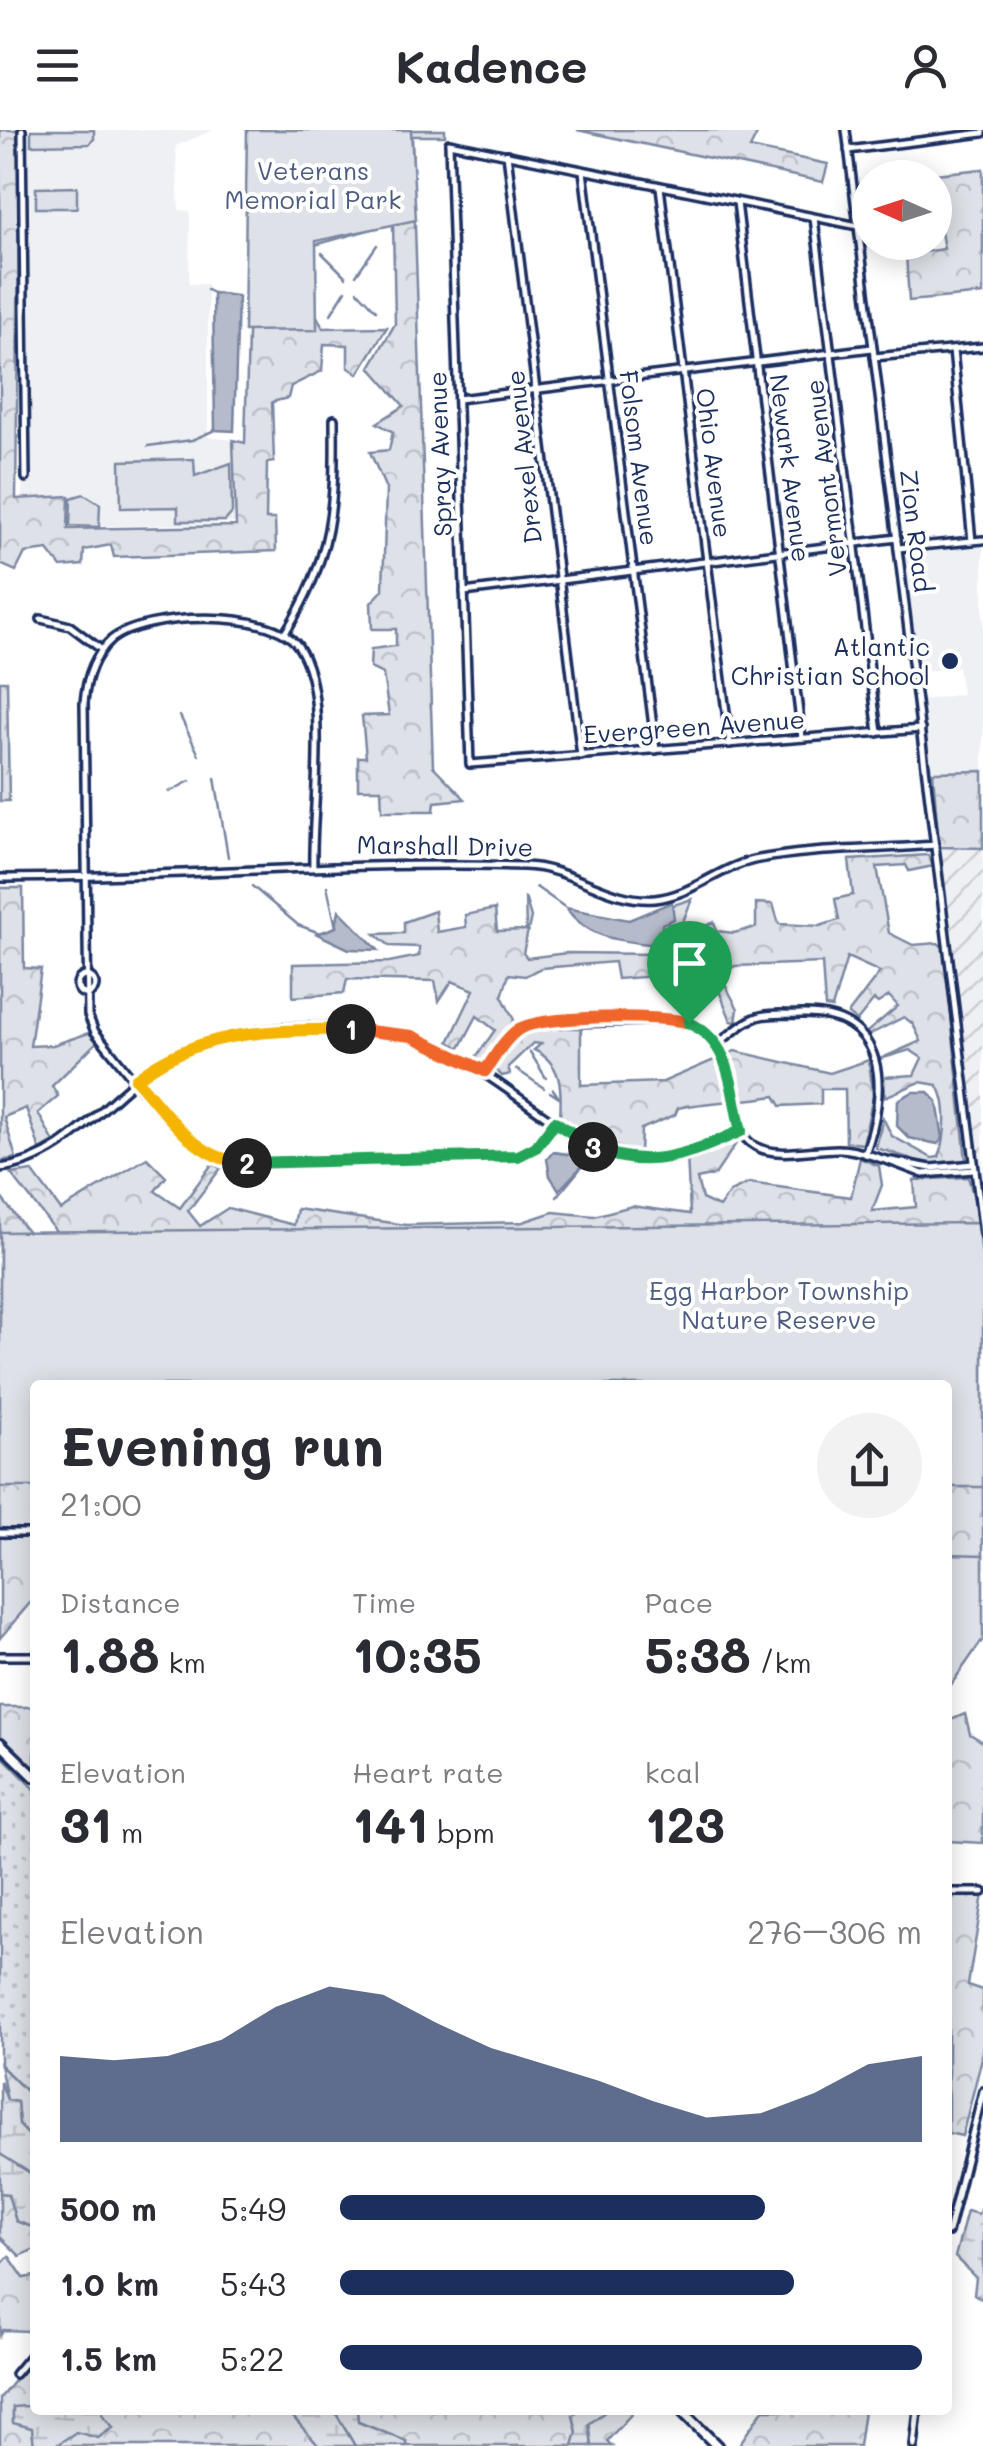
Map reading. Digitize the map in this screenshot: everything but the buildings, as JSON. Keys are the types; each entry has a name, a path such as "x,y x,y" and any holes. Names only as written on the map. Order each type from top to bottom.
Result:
{"main road":[{"path":"0,1743 30,1772"},
{"path":"685,2415 717,2446"}],"street":[{"path":"22,130 26,478"},
{"name":"Zion Road","path":"846,130 852,180"},
{"path":"848,150 983,133"},
{"name":"Spray Avenue","path":"470,764 450,143 506,154"},
{"path":"506,154 852,225"},
{"name":"Drexel Avenue","path":"506,154 581,756"},
{"name":"Folsom Avenue","path":"583,170 656,750"},
{"name":"Ohio Avenue","path":"660,186 730,744"},
{"name":"Newark Avenue","path":"737,202 802,738"},
{"name":"Vermont Avenue","path":"814,218 878,733"},
{"name":"Zion Road","path":"862,260 983,1234"},
{"path":"874,357 983,346"},
{"path":"458,400 873,348"},
{"path":"953,350 972,542"},
{"path":"285,632 310,592 328,544 334,496 334,419"},
{"path":"464,592 897,538"},
{"path":"898,548 983,540"},
{"path":"41,619 70,626 102,650"},
{"path":"86,994 95,984 87,976 84,702 87,679 102,650 130,629 154,622 256,621 285,632 306,663 314,703 313,867"},
{"name":"Evergreen Avenue","path":"470,764 921,729"},
{"name":"Marshall Drive","path":"0,878 313,867 537,866 644,899 682,892 752,860 936,845"},
{"path":"87,976 77,984 86,994 92,1028 193,1143 236,1162 518,1156 536,1147 555,1122"},
{"path":"717,1044 762,1016 830,1014 853,1024 872,1052 879,1082 878,1116 865,1154"},
{"path":"485,1071 515,1032 539,1022 674,1019 696,1026 717,1044 741,1131 751,1144 768,1150 842,1149 931,1168 975,1167"},
{"path":"0,1168 56,1148 136,1079 180,1051 224,1036 358,1029 421,1038 485,1071 555,1122 605,1152 648,1161 685,1156 741,1131"},
{"path":"0,1533 30,1533"},
{"path":"0,1656 30,1656"},
{"path":"952,1892 983,1892"},
{"path":"952,2216 983,2092"},
{"path":"15,2374 30,2356"},
{"path":"914,2446 917,2415"}],"shaded area":[{"path":"22,130 214,130 176,146 179,210 190,211 189,284 208,284 208,437 233,440 235,523 68,527 69,496 22,498"},
{"name":"Atlantic Christian School","path":"983,544 983,772 931,778 923,700 962,694 958,666 918,673 904,559 910,552"},
{"path":"983,823 983,1163 974,1164 936,828"}],"green space":[{"path":"0,130 20,130 16,499 69,496 68,529 236,526 233,440 245,443 249,298 315,312 323,328 387,327 358,374 348,367 348,345 324,344 322,371 291,386 288,398 272,402 274,462 267,463 266,519 275,519 276,551 114,557 111,545 84,550 83,565 61,567 48,550 25,553 16,571 0,564"},
{"path":"31,130 94,130 94,139 89,144 31,145"},
{"path":"247,130 445,130 445,136 412,136 433,766 465,799 435,802 434,811 382,811 381,789 358,789 358,757 366,757 362,716 389,715 383,674 370,668 371,649 396,646 396,629 372,629 371,603 383,590 386,489 370,452 389,450 393,432 377,423 404,406 370,367 395,324 393,223 315,245"},
{"name":"Veterans Memorial Park","path":"247,130 411,130 416,220 316,241 317,330 244,331"},
{"path":"577,130 759,130 750,148 828,164 823,182"},
{"path":"983,169 983,294 909,301 906,260 952,260 952,172"},
{"path":"77,187 77,208 36,208 36,188"},
{"path":"194,459 195,476 231,463 232,513 225,521 178,521 178,507 121,508 120,461"},
{"path":"84,494 100,504 99,527 70,526 71,498"},
{"path":"0,681 7,681 9,801 0,801"},
{"path":"983,771 983,848 939,847 933,772"},
{"path":"928,855 933,866 909,871 906,865 877,867 889,933 913,945 938,943 944,948 966,1160 928,1164 876,1148 883,1118 892,1136 932,1158 939,1157 945,1110 937,1085 920,1082 885,1097 884,1077 914,1075 922,1058 910,1050 880,1059 921,1041 913,1024 904,1017 869,1035 867,1032 898,1006 889,996 878,1003 874,1000 857,1021 848,1014 880,972 847,957 832,1008 825,1007 822,963 735,966 720,975 738,1009 736,1022 731,1021 714,978 685,981 670,975 617,979 614,962 541,968 525,976 509,974 502,996 514,1020 483,1061 476,1057 495,1030 477,1016 460,1048 449,1042 474,990 452,981 439,1001 435,981 347,979 344,993 293,997 293,964 389,962 419,956 419,947 390,946 375,934 404,933 404,922 435,911 437,932 466,927 465,915 495,909 497,931 526,930 525,897 531,917 523,953 527,958 567,953 655,954 673,940 664,908 692,899 682,924 695,948 692,933 714,922 717,931 734,933 756,927 756,903 773,904 779,924 820,926 839,920 835,899 853,895 849,860"},
{"path":"0,888 23,888 24,968 41,969 30,1046 53,1045 89,1033 97,1042 52,1086 58,1096 38,1113 54,1142 40,1150 26,1108 4,1117 16,1158 0,1161"},
{"path":"545,1027 581,1028 581,1085 663,1082 735,1051 830,1073 869,1060 873,1096 863,1144 846,1142 845,1089 821,1089 821,1104 781,1106 775,1096 678,1108 675,1115 641,1129 640,1154 585,1136 560,1117 560,1087 555,1070 534,1050 541,1044 533,1043 508,1067 510,1074 502,1076 494,1068 515,1039"},
{"path":"741,1136 715,1175 697,1179 702,1199 719,1207 730,1192 749,1183 851,1197 860,1158 879,1166 882,1185 872,1211 916,1207 914,1180 968,1177 983,1274 983,1568 952,1570 952,1380 918,1380 60,1236 11,1174 32,1171 61,1210 147,1158 166,1177 155,1191 180,1208 212,1164 221,1168 188,1211 200,1226 228,1208 294,1225 297,1209 406,1225 523,1222 553,1212 594,1216 632,1206 690,1214 687,1155"},
{"path":"0,1196 143,1380 30,1380 30,1603 0,1638"},
{"name":"Egg Harbor Township Nature Reserve","path":"978,1223 983,1265 983,1487 952,1487 952,1380 30,1380 30,1487 0,1487 0,1232"},
{"path":"952,1554 983,1555 983,1639 952,1683"},
{"path":"0,1707 30,1707 30,1768 0,1739"},
{"path":"965,1714 970,1734 983,1742 983,1843 952,1841 952,1719"},
{"path":"0,1754 30,1784 30,2095 0,2065"},
{"path":"954,1894 983,1894 968,1985 983,1990 983,2054 962,2136 952,2134"},
{"path":"0,2065 30,2095 30,2137 19,2125 17,2102 7,2100"},
{"path":"0,2081 7,2100 17,2102 19,2125 30,2137 30,2226 16,2221 8,2194 0,2193"},
{"path":"0,2193 8,2194 16,2221 30,2226 30,2251 20,2256 0,2237"},
{"path":"983,2204 983,2300 974,2294 976,2278 955,2257 967,2211 978,2214"},
{"path":"9,2256 24,2278 30,2277 30,2331 3,2330 0,2335 0,2266"},
{"path":"30,2361 30,2402 27,2406 13,2408 13,2422 32,2428 34,2446 0,2446 0,2398"},
{"path":"30,2402 30,2415 103,2415 113,2427 98,2438 76,2432 55,2446 34,2446 32,2428 13,2423 13,2407 27,2406"},
{"path":"102,2415 291,2415 319,2446 55,2446 75,2431 98,2438 113,2428"},
{"path":"291,2415 357,2415 358,2422 406,2441 406,2446 319,2446"},
{"path":"357,2415 573,2415 577,2432 573,2446 406,2446 406,2441 358,2422"},
{"path":"573,2415 601,2415 589,2424 592,2446 573,2446 577,2432"},
{"path":"600,2415 630,2415 607,2441 612,2446 592,2446 589,2423"},
{"path":"760,2415 863,2415 859,2446 738,2446"}],"water":[{"path":"213,293 238,296 234,431 215,430"},
{"path":"672,902 674,919 662,924 663,944 658,945 596,933 566,908 629,920"},
{"path":"339,910 378,950 349,949 317,934 336,927"},
{"path":"913,1092 928,1092 937,1101 943,1138 938,1144 909,1138 897,1126 898,1100"},
{"path":"553,1152 581,1156 585,1163 559,1190 550,1176 547,1159"}],"waterway":[{"path":"356,275 377,245"},
{"path":"322,253 346,277"},
{"path":"207,290 213,293"},
{"path":"331,314 346,290"},
{"path":"358,291 376,310"},
{"path":"148,446 192,440 215,430"},
{"path":"180,716 199,755"},
{"path":"215,778 228,857"},
{"path":"169,792 190,781"},
{"path":"252,886 298,925 320,933"},
{"path":"327,886 336,927"},
{"path":"536,887 566,908"},
{"path":"530,1052 546,1078"},
{"path":"516,1069 544,1088"},
{"path":"550,1092 559,1098 553,1089"},
{"path":"553,1152 581,1156"},
{"path":"557,1197 585,1163"},
{"path":"0,2154 30,2173"},
{"path":"337,2415 355,2446"}],"place":[{"name":"Atlantic Christian School","path":"950,661"}],"route":[{"path":"664,1018 689,1023 706,1032 722,1052 741,1131 685,1156 668,1159 630,1159 605,1152 555,1122 536,1147 518,1156 236,1162 223,1160 193,1143 136,1079 188,1047 251,1032 358,1029 403,1034 448,1049 485,1071 511,1036 530,1024 664,1018"}]}
